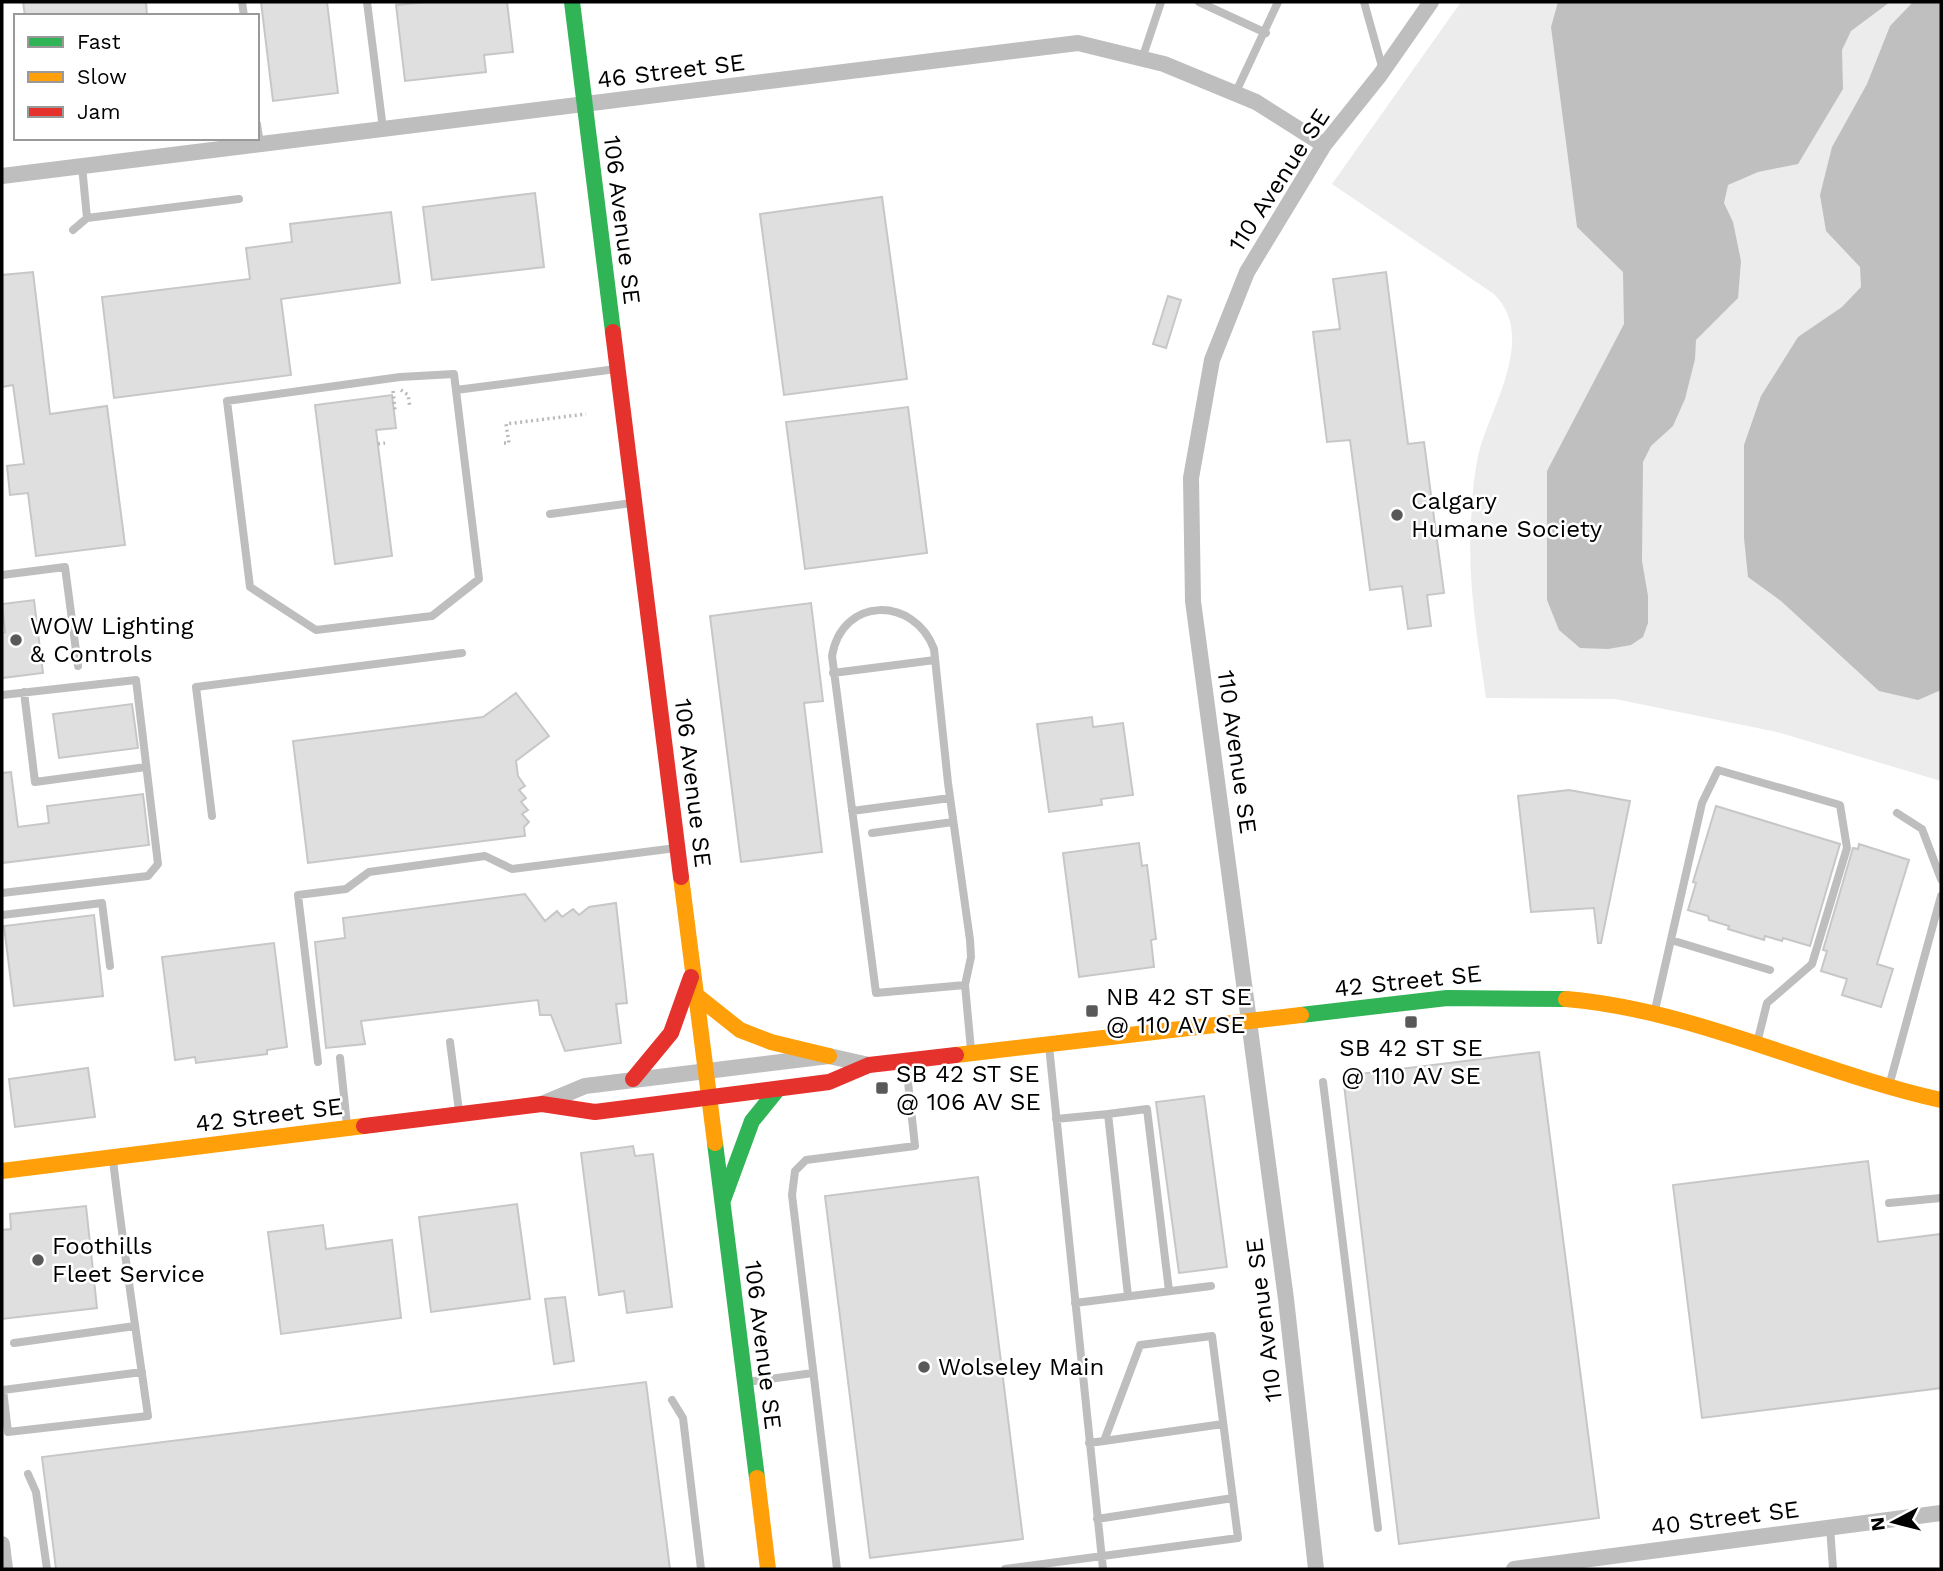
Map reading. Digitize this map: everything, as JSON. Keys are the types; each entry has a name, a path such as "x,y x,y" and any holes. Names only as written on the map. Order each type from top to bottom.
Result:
{"street":[{"name":"106 Avenue SE","path":"572,2 768,1569"},
{"name":"110 Avenue SE","path":"1316,1569 1286,1299 1193,601 1191,478 1212,360 1247,272 1324,145 1383,71 1431,2"},
{"name":"46 Street SE","path":"2,176 1077,43 1164,64 1255,102 1324,145"},
{"path":"633,1079 671,1033 693,971"},
{"name":"42 Street SE","path":"2,1171 542,1104 595,1112 829,1082 869,1065 1447,998 1517,994 1553,996 1654,1013 1941,1100"},
{"path":"696,995 740,1030 771,1042 829,1056"},
{"name":"42 Street SE","path":"542,1104 585,1086 633,1079 829,1056 869,1065"},
{"path":"722,1203 752,1122 779,1089"},
{"name":"40 Street SE","path":"1514,1569 1941,1513"},
{"path":"2,1544 5,1569"}],"lane":[{"path":"367,2 383,129"},
{"path":"1142,58 1161,2"},
{"path":"1199,2 1266,33"},
{"path":"1235,94 1266,33 1278,2"},
{"path":"1364,2 1383,71"},
{"path":"259,137 260,144"},
{"path":"82,166 87,218"},
{"path":"73,230 87,218 239,199"},
{"path":"456,390 618,369"},
{"path":"454,374 456,390 479,579 432,616 316,631 250,587 227,401 400,377 454,374"},
{"path":"550,513 635,502"},
{"path":"2,575 65,567 78,666"},
{"path":"965,985 876,993 833,673 835,639 847,621 872,610 896,611 916,622 929,635 935,660 953,822 970,940 971,957 965,985 972,1053"},
{"path":"212,816 196,687 462,653"},
{"path":"833,673 935,660"},
{"path":"2,695 136,680 158,864 148,876 2,892"},
{"path":"24,692 35,782 146,767"},
{"path":"1654,1013 1702,803 1718,770 1840,805 1847,848 1812,964 1767,1003 1756,1045"},
{"path":"852,811 950,797"},
{"path":"1897,813 1922,830 1941,879"},
{"path":"872,833 953,822"},
{"path":"318,1062 298,895 346,889 369,872 485,856 512,869 678,848"},
{"path":"1889,1086 1941,897"},
{"path":"2,915 102,904 110,967"},
{"path":"1671,940 1770,970"},
{"path":"450,1042 459,1114"},
{"path":"1049,1044 1103,1569"},
{"path":"340,1058 347,1128"},
{"path":"837,1569 792,1195 795,1171 806,1160 915,1146 906,1061"},
{"path":"1323,1082 1378,1528"},
{"path":"1056,1119 1147,1110 1169,1291"},
{"path":"1108,1114 1128,1296"},
{"path":"112,1158 135,1326 142,1372 148,1416 8,1432 4,1390 142,1372"},
{"path":"1889,1203 1941,1198"},
{"path":"1075,1303 1211,1286"},
{"path":"14,1343 135,1326"},
{"path":"1005,1569 1238,1538 1212,1336 1140,1345 1104,1441"},
{"path":"745,1383 813,1373"},
{"path":"672,1400 683,1418 701,1569"},
{"path":"1089,1443 1223,1424"},
{"path":"28,1474 36,1492 47,1569"},
{"path":"1097,1519 1233,1498"},
{"path":"1830,1527 1833,1569"}],"path":[{"path":"402,390 408,395 411,408 394,410 393,391 402,390"},
{"path":"504,443 509,443 506,424 539,422 586,414"},
{"path":"378,444 385,443"}],"shaded area":[{"path":"1461,2 1941,2 1941,781 1777,732 1615,699 1486,698 1472,589 1471,514 1480,448 1508,369 1512,329 1506,311 1494,294 1332,184"},
{"path":"1558,2 1890,2 1851,31 1842,50 1843,89 1798,164 1758,172 1728,185 1724,203 1733,222 1741,261 1738,298 1696,340 1695,359 1685,399 1673,426 1651,446 1643,462 1642,561 1648,596 1648,623 1643,637 1631,645 1608,649 1580,648 1559,630 1547,600 1547,471 1624,324 1623,272 1577,227 1551,27"},
{"path":"1913,2 1941,2 1941,690 1918,700 1879,691 1781,601 1748,577 1744,538 1744,445 1761,396 1798,337 1842,307 1861,287 1860,267 1826,231 1820,195 1832,147 1867,84 1890,26"}],"building":[{"path":"23,2 146,2 147,14 25,14"},
{"path":"261,2 327,2 338,93 273,101"},
{"path":"426,2 507,2 513,52 484,55 486,72 405,81 396,5"},
{"path":"535,193 544,267 432,280 423,207"},
{"path":"882,197 907,379 784,395 760,214"},
{"path":"391,212 400,283 281,299 291,375 114,398 102,297 250,279 246,248 292,242 290,224"},
{"path":"33,272 50,414 107,406 125,545 36,556 28,493 10,495 7,466 24,464 13,385 2,387 2,275"},
{"name":"Calgary Humane Society","path":"1386,272 1408,444 1424,442 1444,593 1427,595 1431,626 1408,629 1402,586 1370,590 1350,440 1327,442 1313,332 1340,329 1333,279"},
{"path":"1168,296 1181,300 1166,348 1153,344"},
{"path":"392,395 396,428 376,430 392,556 335,564 315,405"},
{"path":"908,407 927,553 805,569 786,422"},
{"path":"34,600 43,673 2,678 2,633 5,632 2,604"},
{"path":"811,603 823,701 804,703 822,852 741,862 710,616"},
{"path":"516,693 549,736 516,761 518,776 525,786 519,790 526,798 521,802 528,810 522,814 529,822 524,827 525,836 308,863 293,741 483,717"},
{"path":"132,704 138,748 59,758 53,714"},
{"path":"1092,717 1093,727 1123,723 1133,795 1101,799 1102,805 1049,812 1037,724"},
{"path":"11,772 18,827 49,823 47,806 143,794 149,845 2,863 2,773"},
{"path":"1569,790 1630,801 1601,943 1598,943 1594,908 1531,912 1518,796"},
{"path":"1716,806 1840,844 1810,946 1783,938 1782,941 1765,936 1764,940 1728,929 1729,926 1709,920 1708,916 1688,910 1696,883 1693,882"},
{"path":"1139,843 1142,866 1147,865 1156,939 1151,940 1154,967 1079,977 1063,853"},
{"path":"1859,844 1909,860 1877,964 1893,969 1881,1007 1842,995 1847,979 1821,971 1827,951 1823,950 1853,848 1858,849"},
{"path":"525,894 545,921 557,911 562,917 573,909 579,915 589,907 616,903 627,1003 616,1004 621,1043 565,1051 551,1015 540,1015 538,1000 361,1021 365,1044 326,1048 315,942 345,938 343,918"},
{"path":"94,915 103,996 14,1006 4,926"},
{"path":"274,943 287,1047 267,1050 267,1054 196,1063 195,1057 175,1060 162,957"},
{"path":"1539,1052 1599,1518 1399,1544 1343,1076"},
{"path":"88,1068 95,1117 15,1127 9,1079"},
{"path":"1204,1096 1227,1267 1179,1273 1156,1102"},
{"path":"633,1146 635,1156 653,1154 672,1307 627,1313 624,1291 599,1295 581,1153"},
{"path":"1868,1161 1878,1242 1941,1234 1941,1388 1702,1418 1673,1185"},
{"name":"Wolseley Main","path":"978,1177 1023,1539 870,1558 825,1196"},
{"path":"517,1204 530,1299 431,1312 419,1217"},
{"path":"86,1206 97,1308 2,1319 2,1230 11,1229 10,1214"},
{"path":"323,1225 326,1249 392,1240 401,1318 281,1334 268,1232"},
{"path":"565,1297 574,1361 554,1364 545,1299"},
{"path":"646,1382 670,1569 56,1569 42,1457"}],"traffic: fast":[{"path":"572,2 613,332"},
{"path":"1301,1015 1447,998 1566,999"},
{"path":"723,1200 752,1121 778,1089"},
{"path":"715,1143 757,1478"}],"traffic: slow":[{"path":"681,877 715,1143"},
{"path":"696,995 740,1030 771,1042 829,1056"},
{"path":"1566,999 1662,1015 1848,1074 1941,1100"},
{"path":"956,1055 1301,1015"},
{"path":"2,1171 364,1126"},
{"path":"757,1478 768,1569"}],"traffic: jam":[{"path":"613,332 681,877"},
{"path":"633,1079 671,1033 691,977"},
{"path":"364,1126 542,1104 595,1112 829,1082 869,1065 956,1055"}],"place":[{"name":"Calgary Humane Society","path":"1397,515"},
{"name":"WOW Lighting & Controls","path":"16,640"},
{"name":"NB 42 ST SE @ 110 AV SE","path":"1092,1011"},
{"name":"SB 42 ST SE @ 110 AV SE","path":"1411,1022"},
{"name":"SB 42 ST SE @ 106 AV SE","path":"882,1088"},
{"name":"Foothills Fleet Service","path":"38,1260"},
{"name":"Wolseley Main","path":"924,1367"}]}
